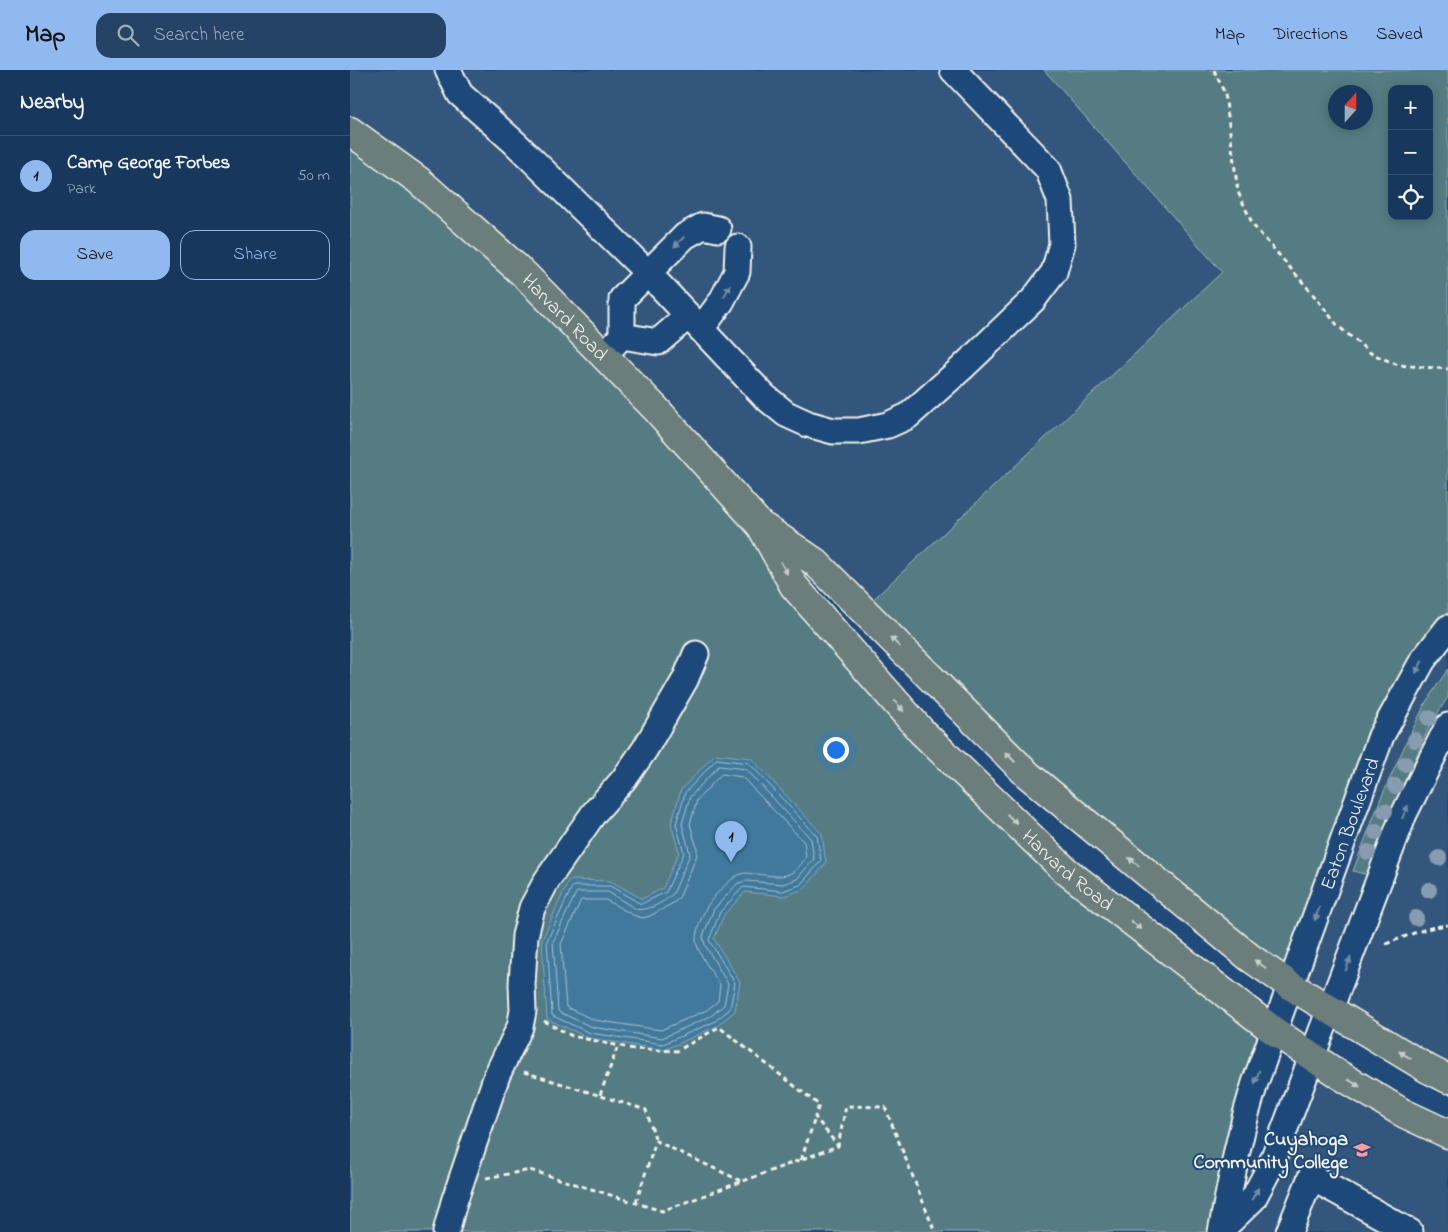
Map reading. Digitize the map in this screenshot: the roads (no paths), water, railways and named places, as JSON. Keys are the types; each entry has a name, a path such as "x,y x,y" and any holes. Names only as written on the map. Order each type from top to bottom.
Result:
{"main road":[{"name":"Harvard Road","path":"350,131 432,192 526,276 604,355 656,409 761,526 794,586 922,732 1064,870 1274,1031 1403,1113 1448,1134"},
{"name":"Harvard Road","path":"761,526 815,562 1028,775 1249,957 1291,986 1428,1069 1448,1079"}],"street":[{"path":"448,70 460,94 515,143 648,274 764,396 786,414 808,424 833,431 859,431 888,425 908,416 962,368 1033,300 1054,272 1062,244 1060,200 1048,169 953,70"},
{"path":"604,355 622,336 622,299 684,236 703,226 718,229"},
{"path":"622,336 658,342 695,322 721,302 737,272 738,247"},
{"name":"Eaton Boulevard","path":"1222,1230 1237,1151 1255,1082 1381,736 1423,660 1448,628"},
{"path":"446,1232 494,1084 520,1027 523,1011 524,936 532,908 547,880 594,813 624,779 645,749 685,680 696,654"},
{"path":"1222,1230 1253,1199 1271,1165 1404,814 1448,726"},
{"path":"1289,1232 1311,1177 1410,1232"}],"water":[{"path":"715,754 751,758 822,834 826,863 804,889 784,896 745,892 724,915 714,939 740,982 735,1011 717,1026 664,1050 589,1038 547,1019 542,940 569,880 611,881 642,899 663,888 679,852 671,824 681,790"}],"place":[{"name":"Camp George Forbes","path":"731,862"},
{"name":"Cuyahoga Community College","path":"1362,1150"}]}
